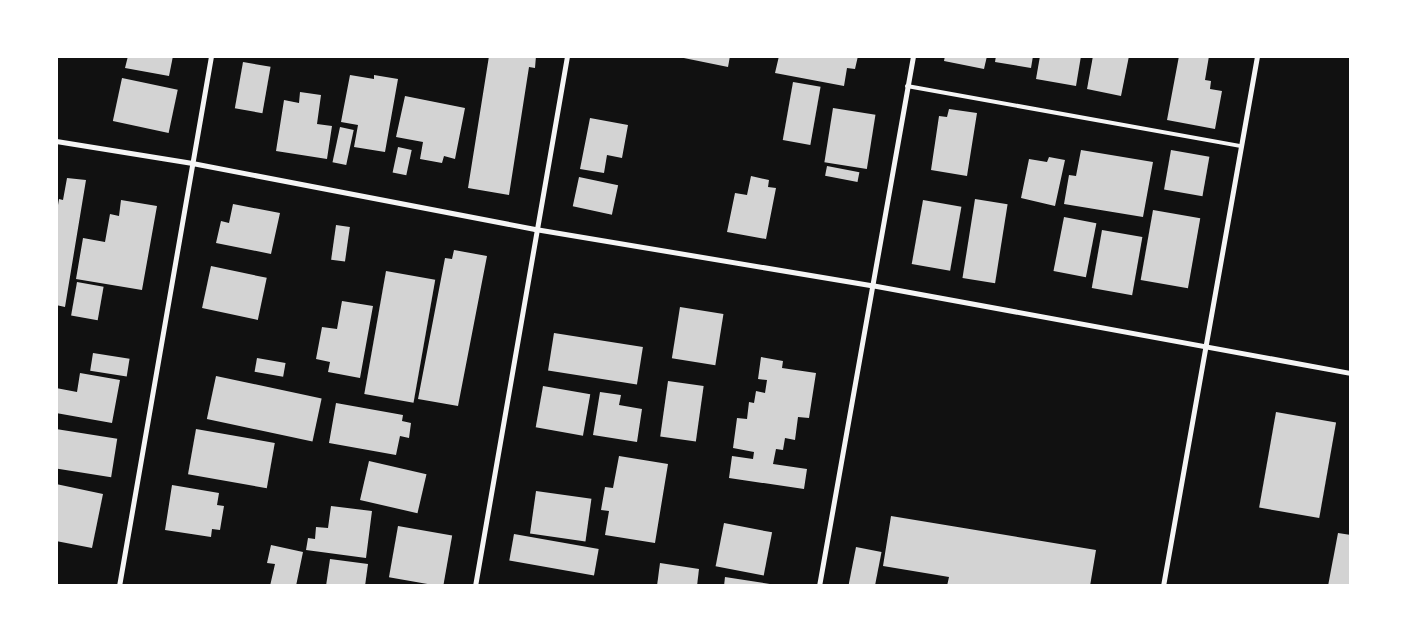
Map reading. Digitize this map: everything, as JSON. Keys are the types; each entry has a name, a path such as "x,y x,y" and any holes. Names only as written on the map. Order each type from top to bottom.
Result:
{"street":[{"path":"119,586 211,56"},
{"path":"475,586 535,229 567,56"},
{"path":"819,586 912,56"},
{"path":"1164,586 1204,346 1257,56"},
{"path":"56,141 192,163 535,229 871,285 1351,373"}],"lane":[{"path":"907,86 1240,146"}],"building":[{"path":"128,56 173,56 169,76 125,68"},
{"path":"489,56 536,56 535,68 529,67 509,195 468,188"},
{"path":"674,56 730,56 728,67"},
{"path":"779,56 858,56 855,69 847,68 844,86 775,73"},
{"path":"945,56 987,56 984,69 944,61"},
{"path":"996,56 1033,56 1031,68 995,62"},
{"path":"1040,56 1081,56 1076,86 1036,79"},
{"path":"1093,56 1129,56 1121,96 1087,89"},
{"path":"1179,56 1209,56 1205,80 1211,81 1210,89 1222,91 1215,129 1167,120"},
{"path":"243,62 271,67 262,113 235,108"},
{"path":"350,75 374,79 374,75 398,79 385,152 354,147 358,125 341,122"},
{"path":"122,78 178,90 169,133 113,121"},
{"path":"793,82 821,87 810,145 783,140"},
{"path":"300,92 321,95 317,124 332,126 327,159 276,151 284,100 299,103"},
{"path":"405,96 465,108 455,159 444,156 442,163 420,159 423,142 396,137"},
{"path":"833,108 875,115 867,169 824,162"},
{"path":"949,109 977,113 967,176 931,170 939,116 947,117"},
{"path":"590,118 628,125 622,158 607,155 604,173 580,169"},
{"path":"340,127 354,130 346,165 333,162"},
{"path":"398,147 412,150 406,175 393,172"},
{"path":"1081,150 1153,162 1143,217 1064,204 1069,175 1076,176"},
{"path":"1171,150 1209,157 1202,196 1164,189"},
{"path":"1049,157 1065,160 1055,206 1021,198 1029,159 1047,162"},
{"path":"827,166 859,172 857,182 825,176"},
{"path":"751,176 769,180 768,187 776,188 766,239 727,232 735,193 747,195"},
{"path":"579,177 618,185 612,215 573,206"},
{"path":"67,178 86,180 65,307 56,305 56,217 59,199 63,200"},
{"path":"975,199 1008,204 995,283 962,278"},
{"path":"121,200 157,206 142,290 76,279 83,238 105,242 110,214 119,216"},
{"path":"923,200 961,207 950,271 912,264"},
{"path":"233,204 280,213 271,254 216,243 221,221 229,223"},
{"path":"1153,210 1200,218 1188,288 1141,280"},
{"path":"1064,217 1096,223 1086,277 1054,271"},
{"path":"336,225 350,227 345,262 331,260"},
{"path":"1102,230 1142,237 1132,295 1092,288"},
{"path":"454,250 487,256 458,406 418,399 445,258 452,259"},
{"path":"211,266 267,278 258,320 202,308"},
{"path":"386,271 435,280 414,403 364,394"},
{"path":"77,282 104,287 98,320 71,315"},
{"path":"342,301 373,306 360,378 328,372 330,362 316,359 322,327 337,329"},
{"path":"680,307 723,314 715,365 672,358"},
{"path":"554,333 643,347 637,385 548,371"},
{"path":"93,353 130,359 127,377 90,371"},
{"path":"761,357 783,361 782,368 816,373 809,418 798,417 795,440 785,438 783,450 776,449 773,464 807,469 804,489 729,478 732,456 753,459 754,452 733,448 737,418 747,419 749,402 754,403 756,391 765,393 767,380 758,379"},
{"path":"257,358 286,363 283,377 255,372"},
{"path":"80,373 120,380 112,423 56,413 56,388 77,392"},
{"path":"216,376 322,398 312,441 207,419"},
{"path":"668,381 704,386 696,441 660,436"},
{"path":"543,386 590,394 583,436 536,427"},
{"path":"600,392 621,395 619,405 642,409 637,442 593,435"},
{"path":"336,403 403,415 402,421 411,423 409,438 400,436 396,455 329,443"},
{"path":"1276,412 1336,423 1319,518 1259,508"},
{"path":"56,429 117,439 111,477 56,468"},
{"path":"196,429 275,443 267,488 188,474"},
{"path":"619,456 668,464 655,543 605,535 609,511 601,510 605,487 613,488"},
{"path":"369,461 426,474 417,513 360,500"},
{"path":"56,484 103,494 92,548 56,541"},
{"path":"172,485 219,493 217,505 224,506 220,530 212,529 211,537 165,530"},
{"path":"536,491 591,499 585,541 530,534"},
{"path":"331,506 372,511 366,558 306,550 308,538 315,539 316,527 328,528"},
{"path":"891,516 1096,550 1090,586 947,586 949,577 883,566"},
{"path":"724,523 772,532 764,576 716,566"},
{"path":"398,526 452,536 443,586 389,577"},
{"path":"1338,533 1351,535 1351,586 1328,586"},
{"path":"514,534 599,549 594,576 509,561"},
{"path":"271,545 303,552 296,586 270,586 275,564 267,563"},
{"path":"856,547 882,552 875,586 848,586"},
{"path":"330,559 368,564 365,586 326,586"},
{"path":"660,563 699,569 697,586 657,586"},
{"path":"725,577 776,585 776,586 724,586"}]}
